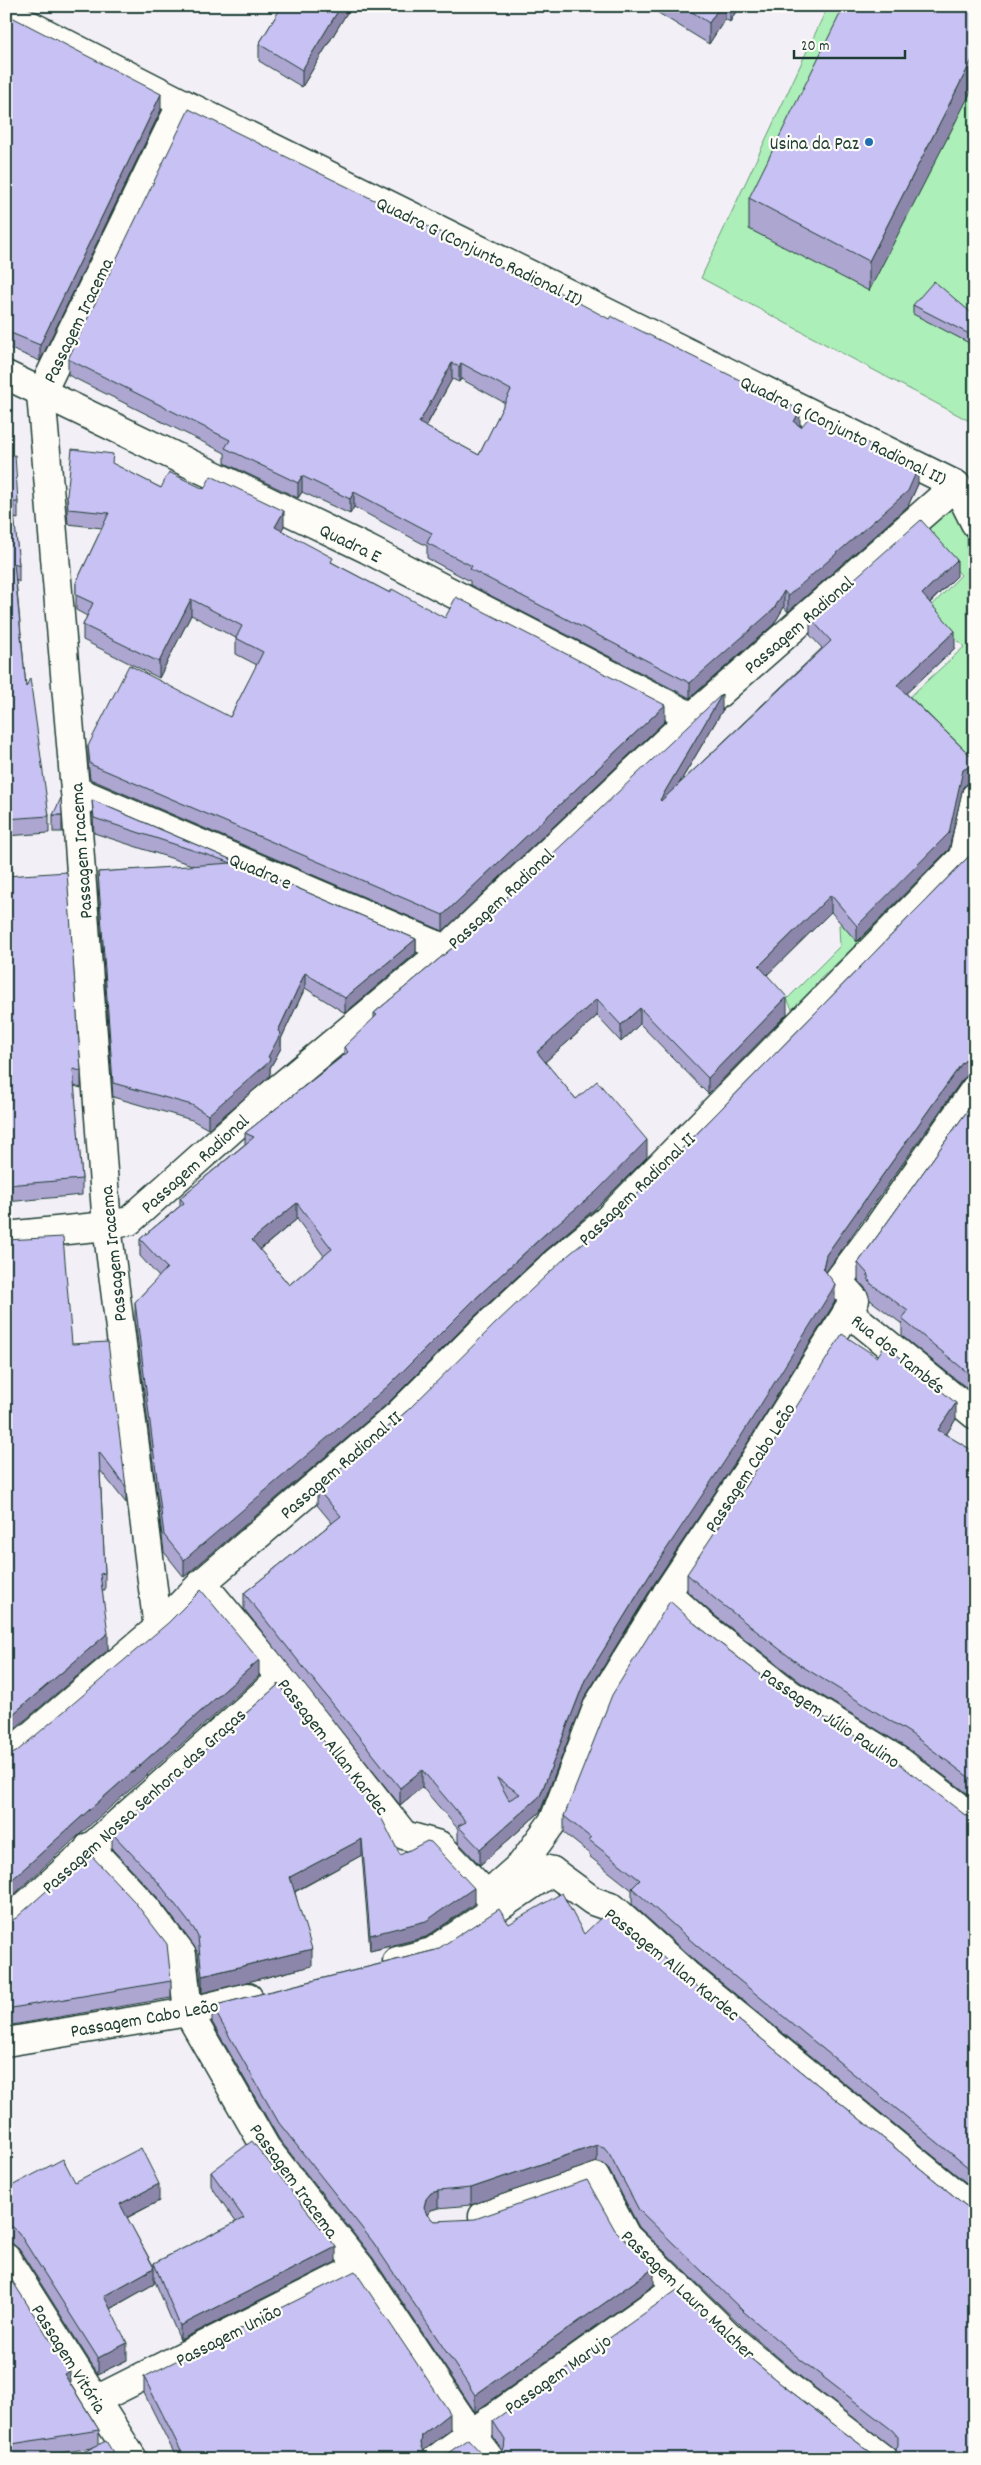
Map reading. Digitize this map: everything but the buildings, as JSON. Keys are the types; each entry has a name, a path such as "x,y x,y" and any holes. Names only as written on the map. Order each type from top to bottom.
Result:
{"street":[{"name":"Quadra G (Conjunto Radional II)","path":"6,14 956,485"},
{"name":"Passagem Iracema","path":"158,1628 107,1226 76,790 41,394 182,102"},
{"name":"Quadra E","path":"6,376 367,549 692,718"},
{"path":"956,485 975,523"},
{"name":"Passagem Radional","path":"6,1236 107,1226 129,1221 259,1105 446,949 692,718 956,485"},
{"name":"Quadra e","path":"76,790 446,949"},
{"name":"Passagem Radional II","path":"202,1583 398,1415 486,1327 556,1262 607,1220 969,861 975,797"},
{"path":"847,1311 855,1300 838,1281 877,1229 975,1089"},
{"name":"Rua dos Tambés","path":"847,1311 975,1415"},
{"name":"Passagem Cabo Leão","path":"522,1864 554,1820 598,1704 667,1593 753,1463 847,1311"},
{"path":"6,1757 158,1628 202,1583"},
{"name":"Passagem Allan Kardec","path":"202,1583 281,1678 404,1835 439,1845 487,1895 522,1864 552,1871 593,1901 613,1908 686,1974 975,2210"},
{"name":"Passagem Júlio Paulino","path":"667,1593 704,1627 791,1695 902,1763 975,1819"},
{"name":"Passagem Nossa Senhora das Graças","path":"6,1923 89,1847 281,1678"},
{"name":"Passagem Iracema","path":"89,1847 146,1908 182,1955 188,2012 266,2148 360,2267 471,2434 490,2459"},
{"path":"376,1966 432,1952 552,1871"},
{"name":"Passagem Cabo Leão","path":"6,2042 188,2012 272,1991"},
{"name":"Passagem Lauro Malcher","path":"457,2221 474,2220 595,2177 626,2236 740,2346 791,2389 883,2459"},
{"name":"Passagem Vitória","path":"6,2258 133,2459"},
{"name":"Passagem União","path":"96,2400 360,2267"},
{"name":"Passagem Marujo","path":"436,2459 679,2286"}],"green space":[{"name":"Usina da Paz","path":"828,6 975,6 975,424 701,278"},
{"path":"954,496 967,507 968,778 966,796 943,773 904,702 964,647 928,610 961,575 920,529"},
{"path":"943,850 923,881 815,984 826,994 799,1023 787,999 840,946 839,925 887,883"}],"place":[{"name":"Usina da Paz","path":"869,142"}]}
